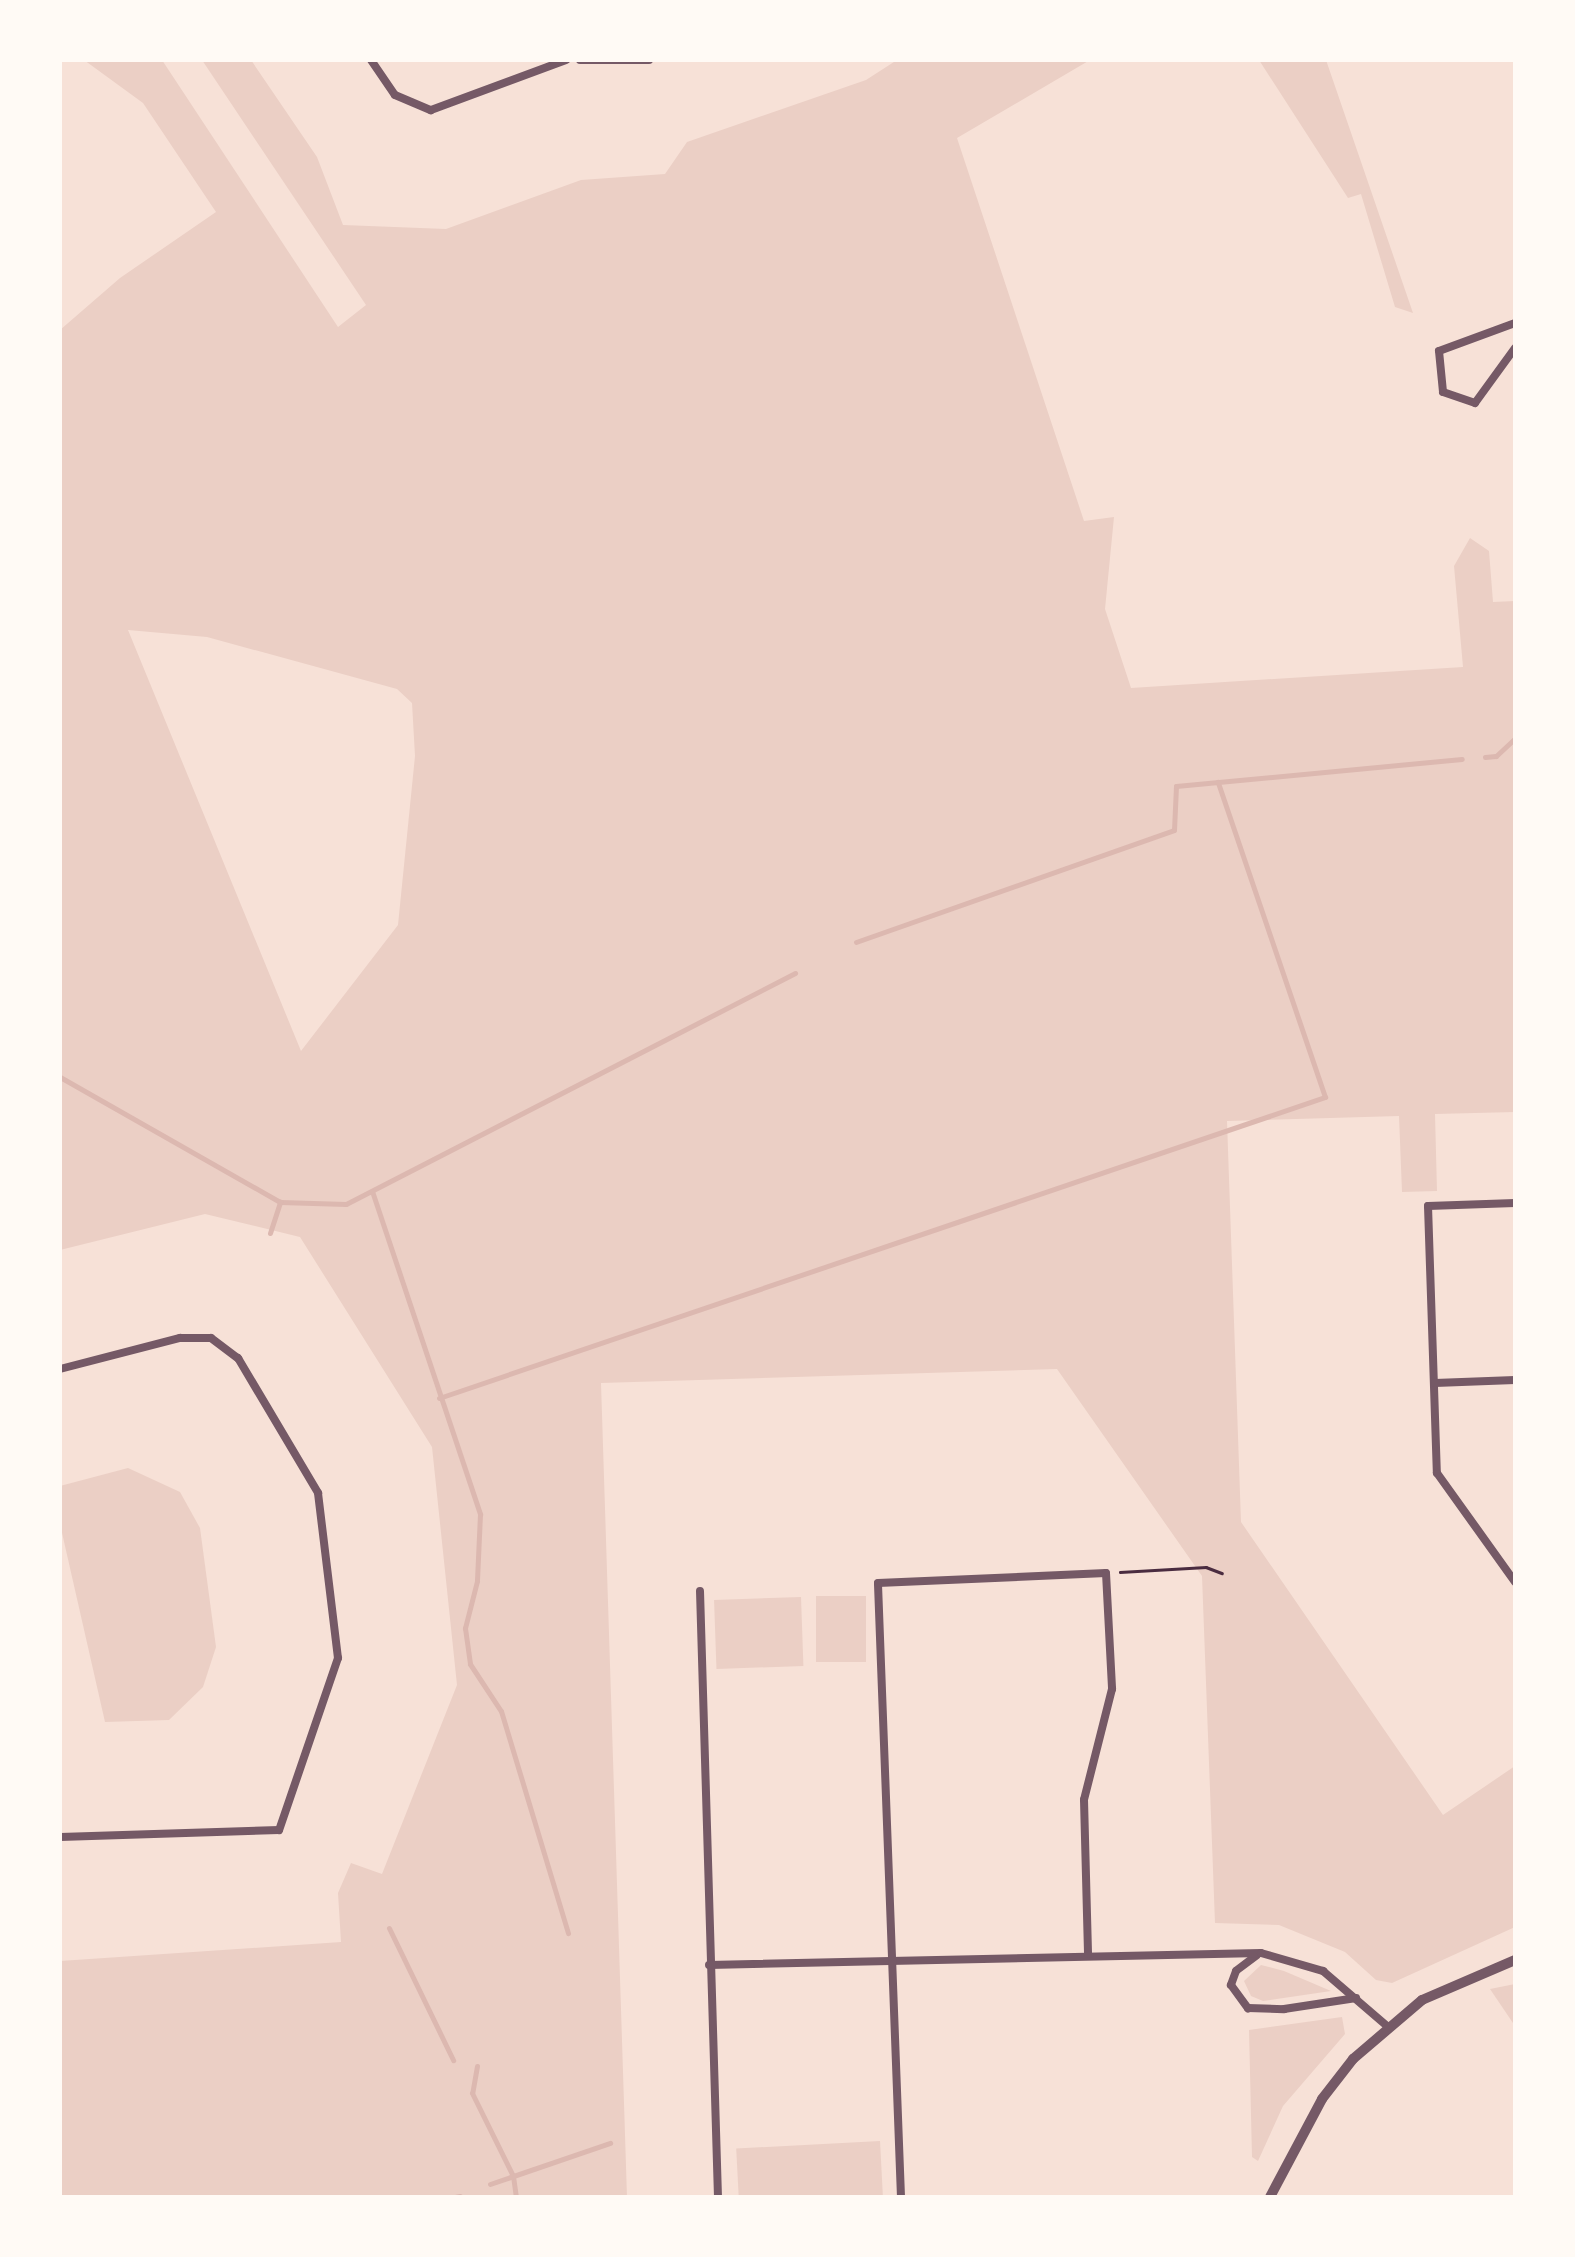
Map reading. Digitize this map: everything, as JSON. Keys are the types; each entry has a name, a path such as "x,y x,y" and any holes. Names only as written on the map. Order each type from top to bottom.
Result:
{"street":[{"path":"371,60 395,96 431,110 566,60"},
{"path":"580,60 649,60"},
{"path":"1515,324 1439,350 1444,392 1475,403 1515,348"},
{"path":"1515,1203 1428,1206 1438,1473 1515,1582"},
{"path":"60,1369 180,1338 211,1338 238,1358 318,1493 338,1658 279,1830 60,1837"},
{"path":"1435,1383 1515,1380"},
{"path":"1500,1559 1515,1558"},
{"path":"901,2197 878,1584 1106,1573 1112,1689 1084,1800 1088,1954"},
{"path":"700,1591 718,2197"},
{"path":"1261,1953 1236,1971 1231,1985 1248,2008 1284,2010 1357,1998"},
{"path":"709,1965 1261,1953 1322,1971 1388,2027"},
{"path":"1270,2197 1322,2098 1388,2027 1461,1979 1515,1960"}],"path":[{"path":"1106,1573 1206,1566 1222,1572"}],"shaded area":[{"path":"84,60 162,60 338,327 366,305 202,60 251,60 317,157 343,225 446,229 581,180 665,174 687,142 866,80 897,60 1090,60 957,138 1084,521 1114,517 1105,609 1131,688 1463,667 1454,566 1470,538 1489,551 1493,602 1515,601 1515,1112 1435,1114 1437,1191 1402,1192 1399,1116 1227,1121 1241,1522 1443,1815 1515,1766 1515,1927 1392,1983 1376,1980 1345,1952 1279,1925 1215,1923 1202,1576 1057,1369 601,1383 627,2197 60,2197 60,1961 341,1942 338,1893 351,1863 382,1874 457,1685 432,1447 300,1237 205,1214 60,1250 60,330 120,278 216,212 143,103","holes":["128,630 207,637 397,689 412,703 415,756 398,925 301,1051"]},
{"path":"1259,60 1326,60 1413,313 1395,307 1361,194 1348,198"},
{"path":"128,1468 180,1492 200,1528 216,1647 203,1687 169,1720 105,1722 60,1524 60,1486"},
{"path":"816,1596 866,1596 866,1662 816,1662"},
{"path":"801,1597 803,1666 716,1669 714,1600"},
{"path":"1261,1965 1331,1991 1263,2001 1251,1996 1244,1981"},
{"path":"1515,1984 1515,2026 1490,1989"},
{"path":"1342,2017 1345,2034 1283,2106 1258,2161 1252,2157 1249,2030"},
{"path":"880,2141 883,2197 739,2197 736,2149"}],"waterway":[{"path":"1485,757 1496,756 1515,738"},
{"path":"856,942 1174,830 1176,786 1462,759"},
{"path":"439,1398 1325,1097 1218,782"},
{"path":"60,1077 280,1202 346,1204 795,973"},
{"path":"372,1191 480,1514 477,1581 465,1628 470,1664 501,1711 568,1933"},
{"path":"270,1233 280,1202"},
{"path":"389,1928 453,2060"},
{"path":"477,2066 472,2093 513,2176 516,2197"},
{"path":"490,2184 610,2143"},
{"path":"455,2197 460,2196"}]}
